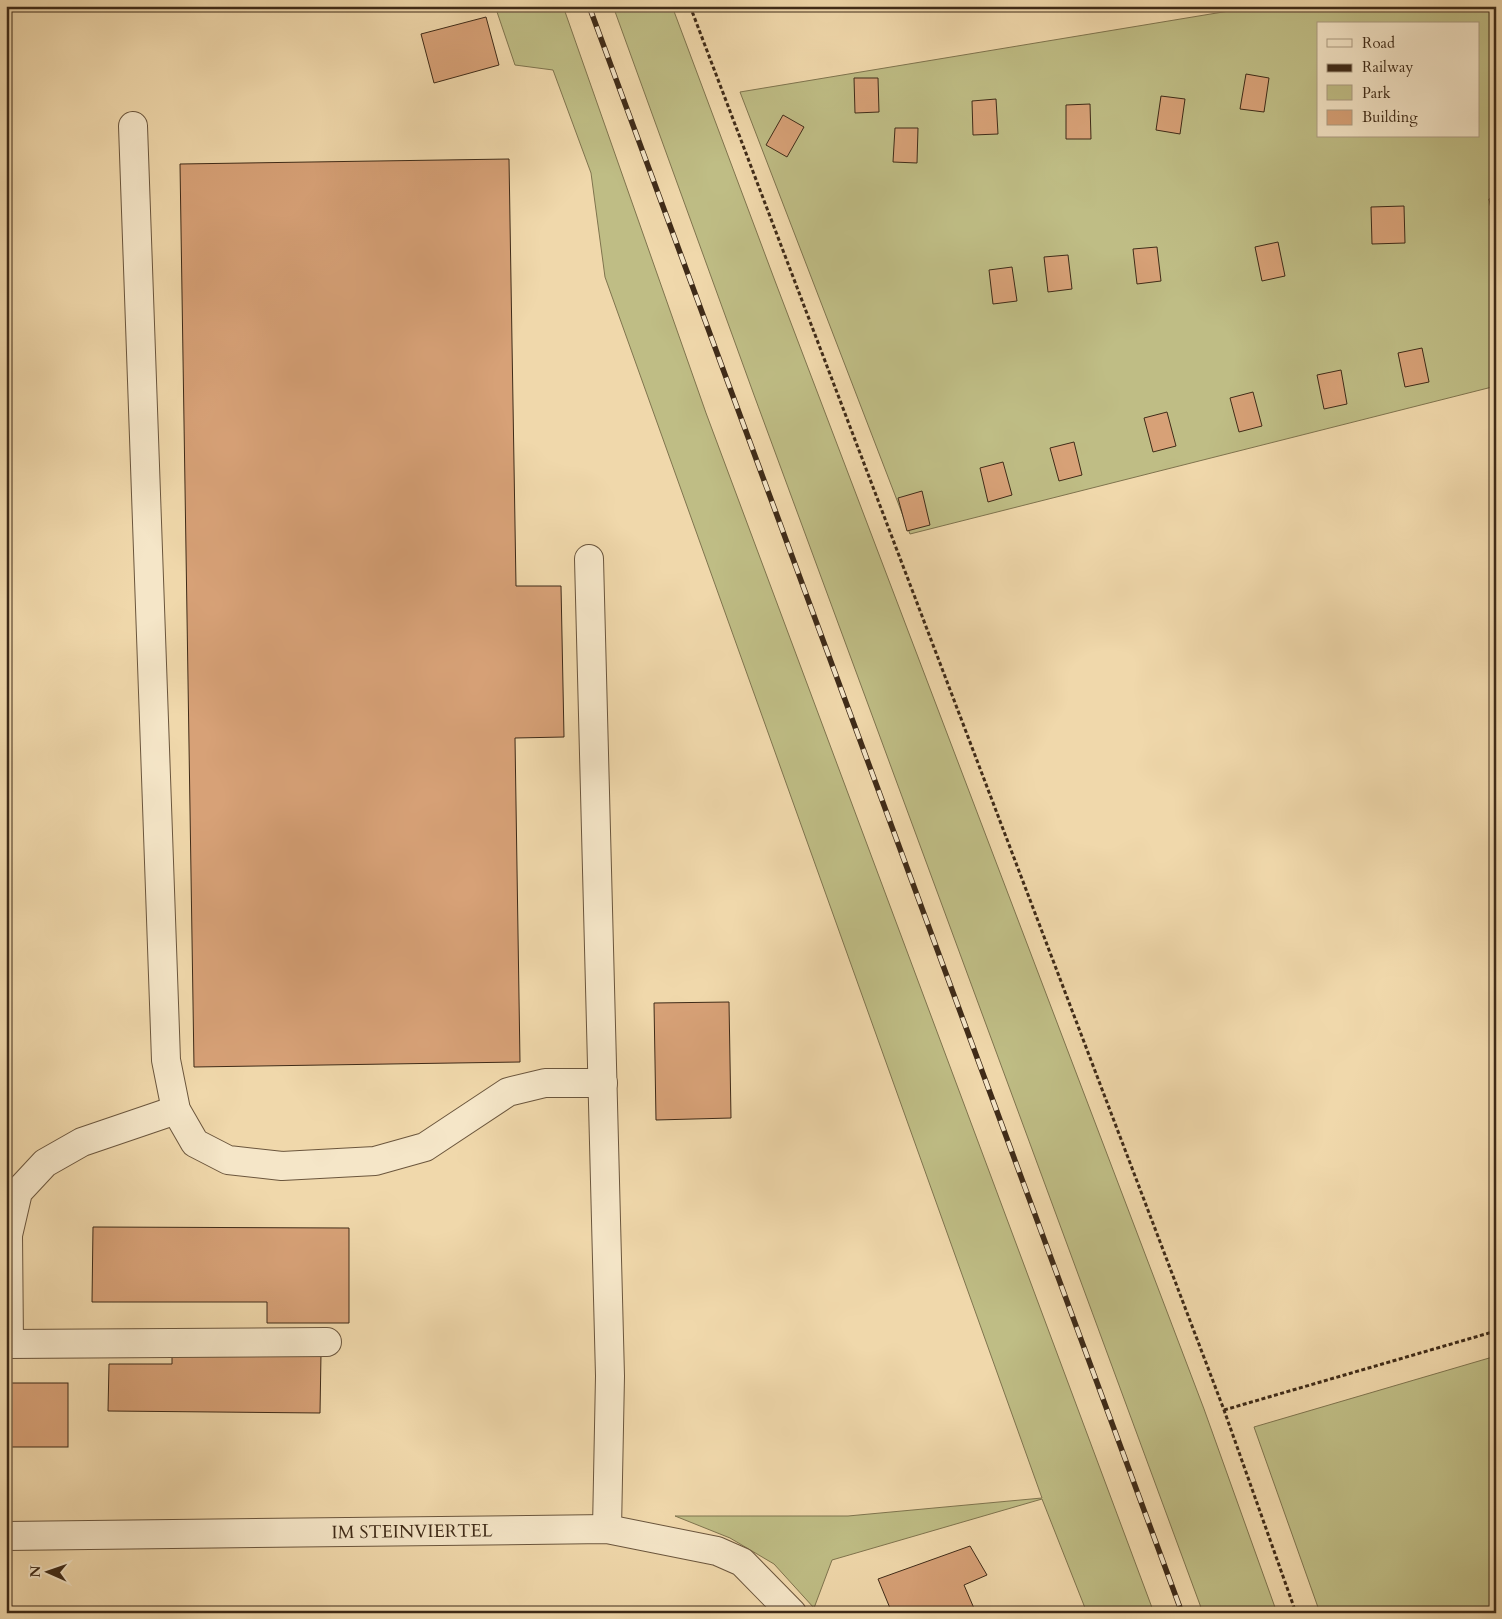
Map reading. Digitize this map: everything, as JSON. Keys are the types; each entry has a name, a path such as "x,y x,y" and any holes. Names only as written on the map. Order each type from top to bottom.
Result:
{"street":[{"path":"133,126 166,1060 176,1110 195,1143 228,1160 282,1166 375,1161 425,1147 508,1092 545,1083 603,1083"},
{"path":"589,559 610,1376 607,1529"},
{"path":"176,1110 82,1142 45,1163 18,1192 8,1235 8,1344 327,1342"},
{"name":"IM STEINVIERTEL","path":"6,1536 607,1529 717,1551 742,1562 792,1613"}],"path":[{"path":"690,6 1224,1410 1296,1613"},
{"path":"1224,1410 1496,1330"}],"green space":[{"path":"495,6 563,6 706,413 1154,1613 1087,1613 1042,1499 832,1560 814,1608 774,1564 730,1538 675,1516 848,1516 1042,1498 605,277 591,173 553,70 515,65"},
{"path":"613,6 672,6 1204,1409 1277,1613 1203,1613 754,395"},
{"path":"1259,6 1496,6 1496,386 910,534 740,92"},
{"path":"1496,1356 1496,1613 1320,1613 1254,1427"}],"building":[{"path":"486,17 499,65 434,83 421,34"},
{"path":"1246,74 1269,78 1264,112 1240,109"},
{"path":"854,78 878,78 879,112 855,113"},
{"path":"1161,96 1185,99 1180,134 1156,130"},
{"path":"996,99 998,134 973,135 972,101"},
{"path":"1090,104 1091,139 1066,139 1066,105"},
{"path":"783,115 804,127 787,157 766,145"},
{"path":"895,128 918,128 917,163 893,162"},
{"path":"509,159 516,586 561,586 564,737 515,738 520,1062 194,1067 180,164"},
{"path":"1496,197 1496,233 1489,199"},
{"path":"1404,206 1405,243 1372,244 1371,207"},
{"path":"1278,242 1285,276 1262,281 1255,247"},
{"path":"1157,247 1161,281 1137,284 1133,249"},
{"path":"1068,255 1072,289 1048,292 1044,257"},
{"path":"1012,267 1017,301 993,304 989,270"},
{"path":"1422,348 1429,382 1405,387 1398,353"},
{"path":"1341,370 1347,404 1324,409 1317,375"},
{"path":"1253,392 1262,426 1239,432 1230,398"},
{"path":"1167,412 1176,446 1153,452 1144,418"},
{"path":"1074,442 1082,475 1059,481 1050,448"},
{"path":"1003,462 1012,495 988,502 980,468"},
{"path":"922,491 930,525 907,531 898,498"},
{"path":"729,1002 731,1118 656,1120 654,1003"},
{"path":"93,1227 349,1228 349,1323 267,1323 267,1302 92,1302"},
{"path":"172,1352 321,1354 320,1413 108,1411 109,1364 172,1364"},
{"path":"6,1383 68,1383 68,1447 6,1447"},
{"path":"970,1546 987,1575 964,1585 976,1613 906,1613 905,1610 892,1613 878,1579"}],"railway":[{"path":"589,6 1182,1613"}]}
